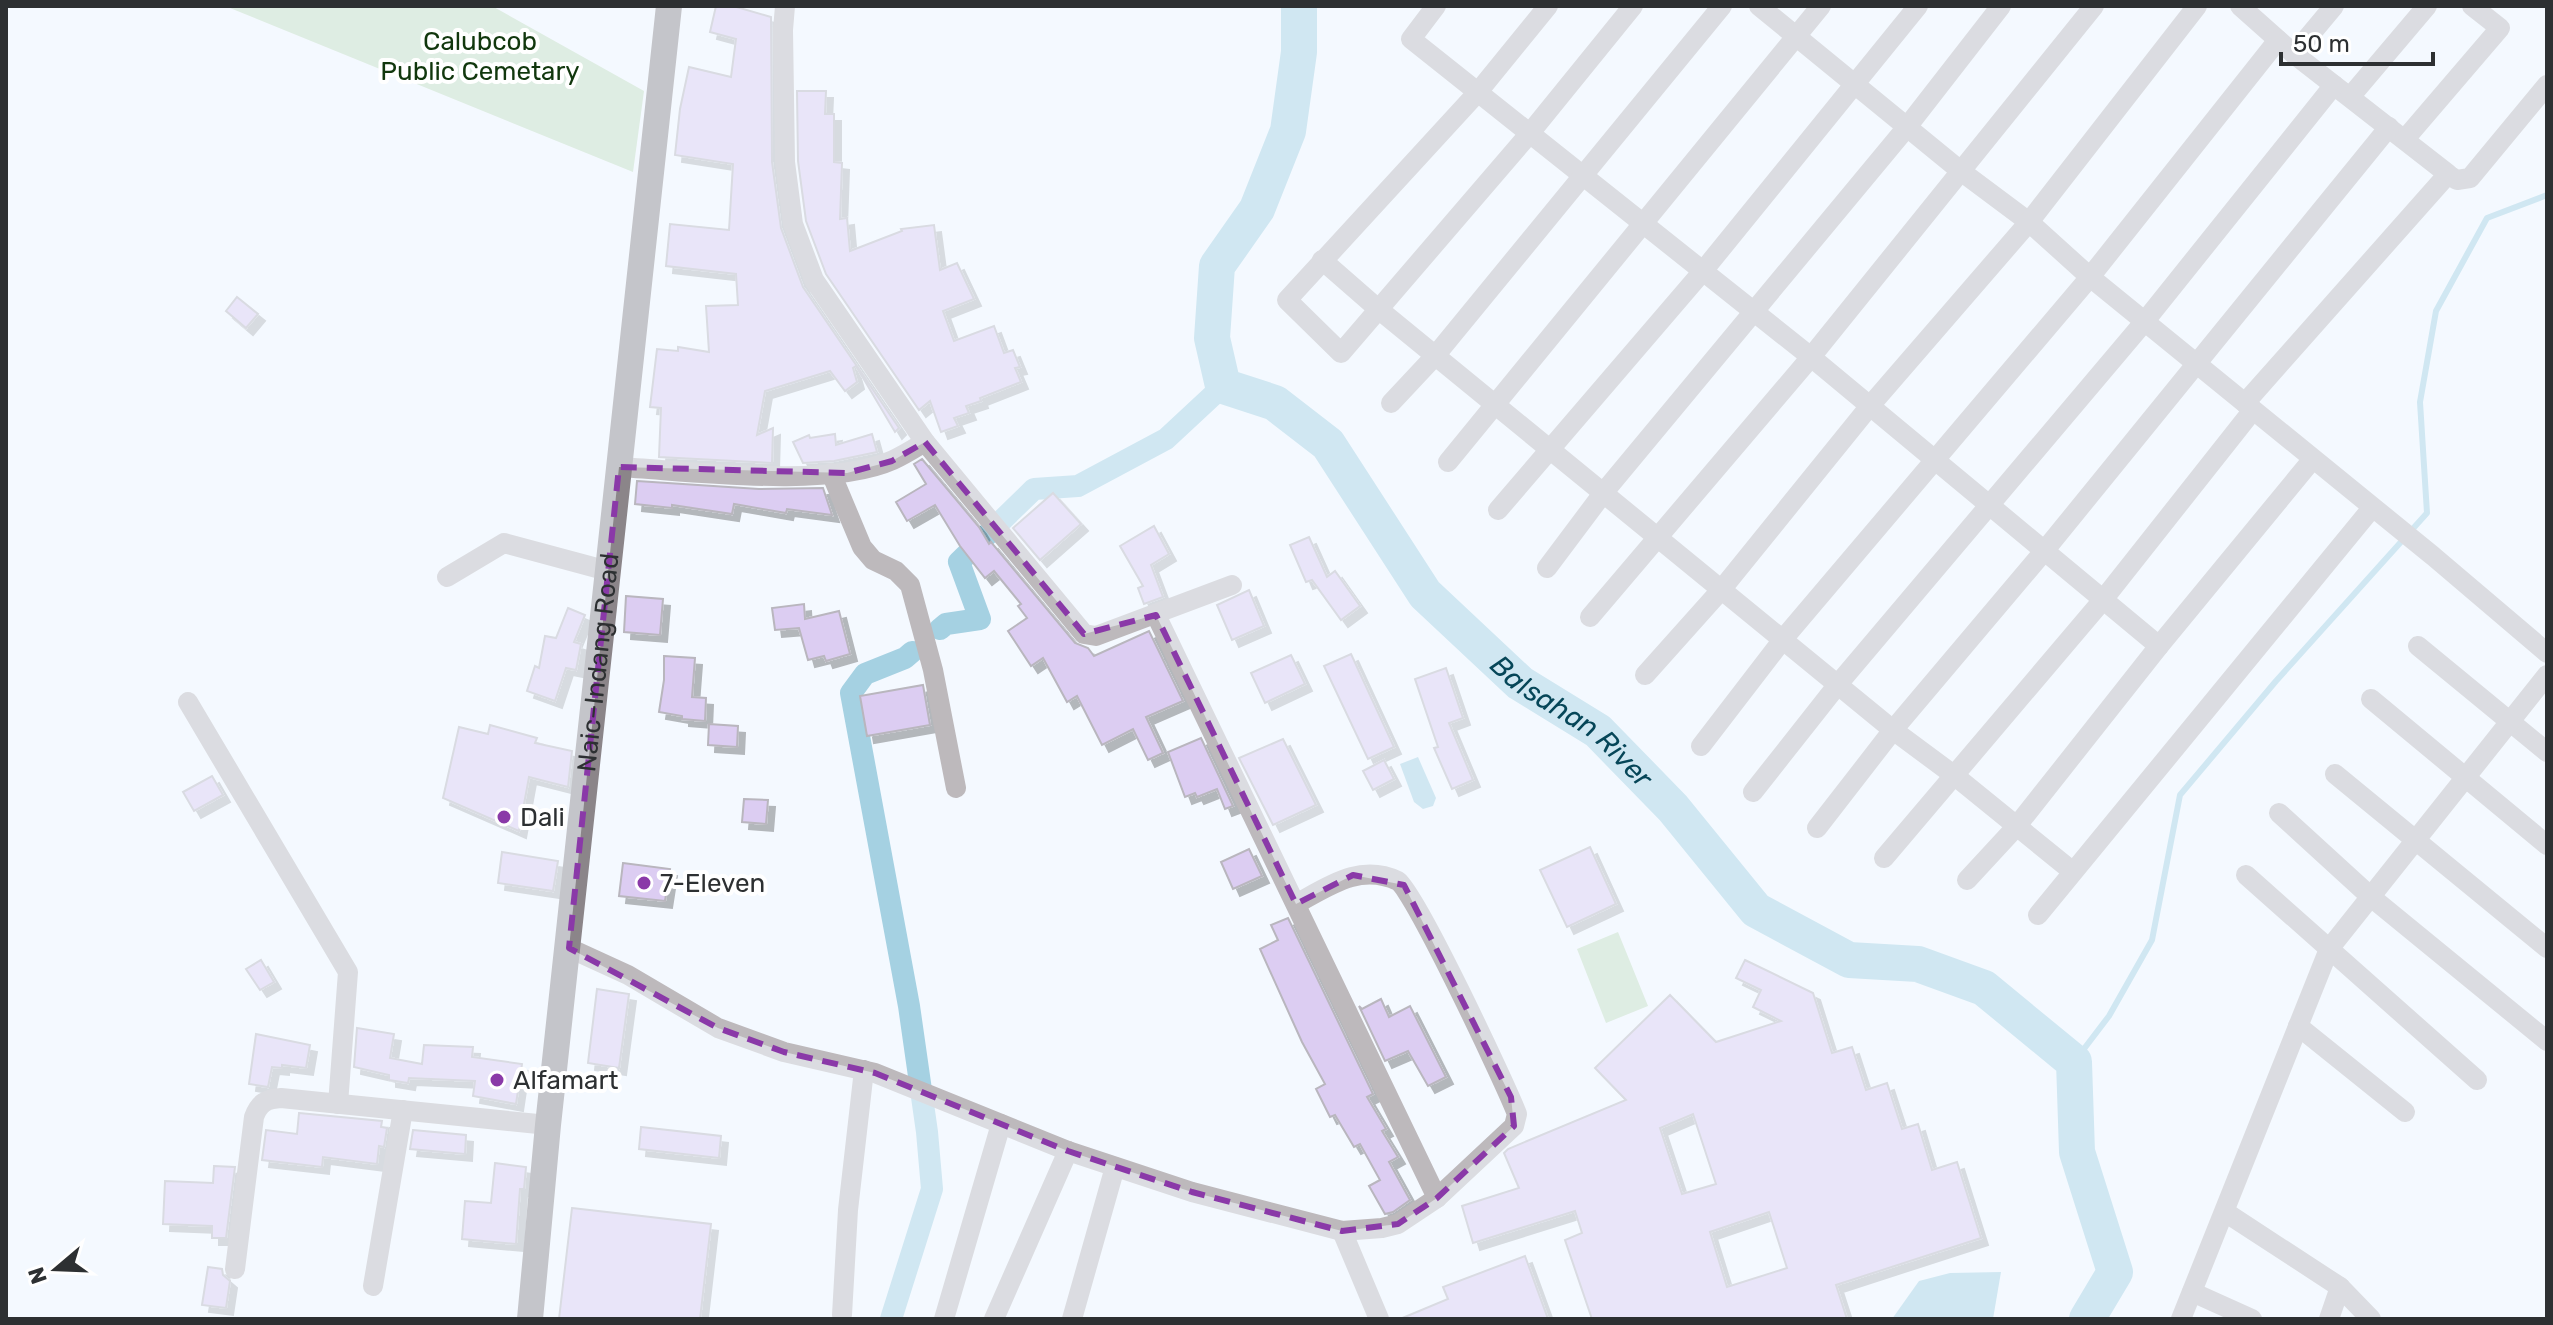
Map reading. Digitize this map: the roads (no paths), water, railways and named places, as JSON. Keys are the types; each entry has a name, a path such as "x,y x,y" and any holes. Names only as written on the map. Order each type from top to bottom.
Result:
{"main road":[{"name":"Naic–Indang Road","path":"530,1319 548,1125 669,6"}],"street":[{"path":"785,6 785,162 793,224 814,280 925,442 1084,634 1096,636 1232,585"},
{"path":"1436,6 1411,39 1811,357 2159,646"},
{"path":"1548,6 1478,92 1287,300 1341,353 1530,133 1633,6"},
{"path":"1391,403 1435,356 1722,6"},
{"path":"1759,6 1962,172 2029,222 2090,277 2433,556 2547,653"},
{"path":"1448,462 1821,6"},
{"path":"1498,510 1703,271 1918,6"},
{"path":"1547,568 1604,492 1907,127 2001,6"},
{"path":"1590,617 1811,357 2094,6"},
{"path":"1645,675 1721,590 1869,407 2029,222 2197,6"},
{"path":"2240,6 2294,54 2457,180 2470,178 2547,85"},
{"path":"2294,54 2334,6"},
{"path":"1753,792 1839,683 1990,503 2342,91 2427,6"},
{"path":"1817,828 1893,730 2045,550 2196,363 2397,133 2500,28 2472,6"},
{"path":"1701,746 1784,638 2090,277 2278,40"},
{"path":"1884,858 2102,601 2249,407 2447,174"},
{"path":"1322,260 1721,590 2072,871"},
{"path":"619,467 778,475 847,473 892,461 925,442"},
{"path":"1967,880 2016,827 2312,460"},
{"path":"831,473 862,547 873,560 896,571 910,585 933,670 956,788"},
{"path":"2038,915 2375,510"},
{"path":"447,577 504,543 608,571"},
{"path":"1156,615 1437,1198"},
{"path":"2418,646 2547,752"},
{"path":"2181,1319 2328,950 2547,675"},
{"path":"2371,699 2547,845"},
{"path":"188,702 348,972 338,1104"},
{"path":"2335,774 2547,948"},
{"path":"2279,813 2371,897 2547,1041"},
{"path":"569,948 628,975 718,1028 784,1052 869,1072 1115,1167 1192,1192 1342,1231 1398,1224 1437,1198 1514,1126 1517,1114 1404,885 1398,880 1353,875 1296,904"},
{"path":"2246,875 2477,1080"},
{"path":"2298,1026 2405,1112"},
{"path":"842,1315 848,1210 869,1072"},
{"path":"235,1269 257,1110 269,1099 548,1125"},
{"path":"373,1286 403,1110"},
{"path":"944,1319 1001,1124"},
{"path":"994,1319 1068,1151"},
{"path":"1072,1319 1115,1167"},
{"path":"2225,1212 2340,1287 2371,1319"},
{"path":"1342,1231 1379,1319"},
{"path":"2329,1319 2340,1287"},
{"path":"2192,1292 2252,1319"}],"water":[{"path":"1418,757 1436,798 1433,806 1423,809 1414,802 1400,764"},
{"path":"2001,1272 1993,1319 1892,1319 1919,1281 1950,1273"}],"waterway":[{"name":"Balsahan River","path":"1299,6 1299,52 1288,131 1257,209 1217,266 1212,338 1223,386 1275,403 1328,444 1425,594 1520,683 1598,731 1673,808 1756,910 1849,960 1918,964 1984,988 2074,1062 2077,1152 2115,1272 2087,1319"},
{"path":"2074,1062 2109,1016 2152,940 2180,795 2276,681 2427,513 2420,402 2436,311 2487,218 2547,195"},
{"path":"940,629 946,624 980,619 959,562 1034,489 1078,486 1166,439 1223,386"},
{"path":"891,1319 932,1189 909,1006 851,693 865,674 905,658 912,652"}],"place":[{"name":"Dali","path":"504,817"},
{"name":"7-Eleven","path":"644,883"},
{"name":"Alfamart","path":"497,1080"}],"park label":[{"name":"Calubcob Public Cemetary","path":"480,56"}]}
